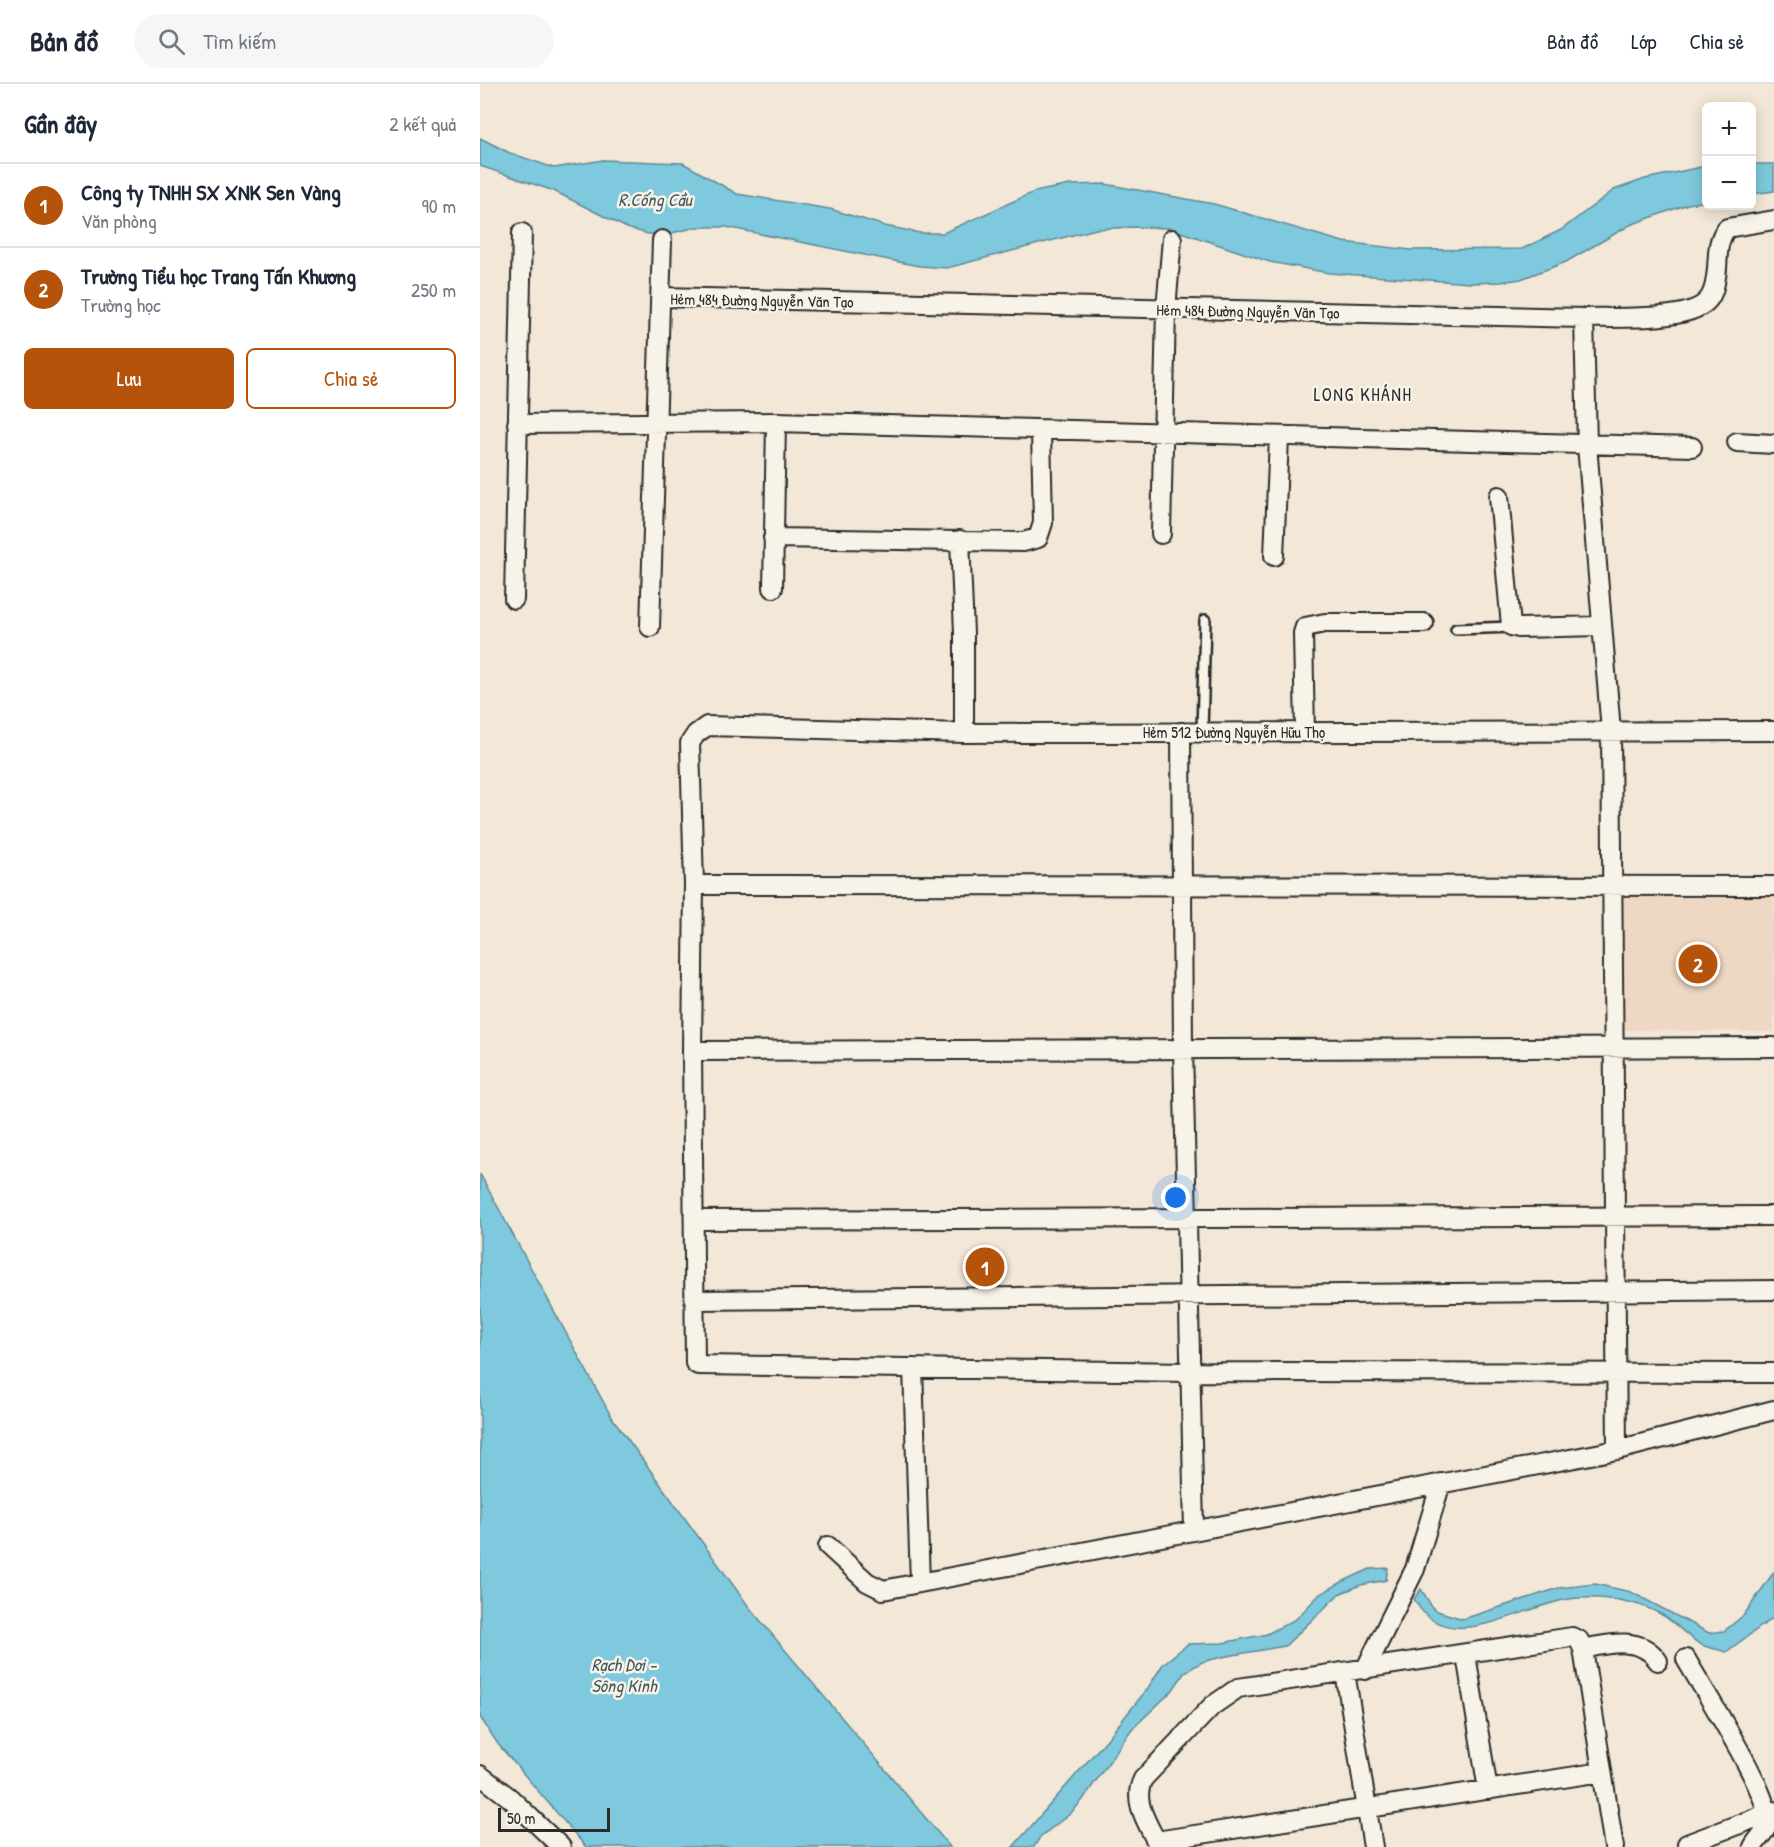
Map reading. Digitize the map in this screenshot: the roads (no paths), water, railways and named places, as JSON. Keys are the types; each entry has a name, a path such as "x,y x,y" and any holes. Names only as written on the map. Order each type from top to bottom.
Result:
{"street":[{"name":"Hẻm 484 Đường Nguyễn Văn Tạo","path":"662,297 1584,318 1666,315 1697,308 1712,294 1724,232 1727,228 1774,220"},
{"path":"514,599 522,233"},
{"path":"1161,534 1166,309 1172,239"},
{"path":"650,627 662,240"},
{"path":"1584,318 1587,445 1611,731 1611,1046 1617,1450"},
{"path":"517,424 776,423 1692,447"},
{"path":"773,588 776,423"},
{"path":"773,538 1023,542 1038,538 1043,523 1041,431"},
{"path":"1274,556 1279,437"},
{"path":"1737,442 1774,444"},
{"path":"1499,496 1513,627 1602,626"},
{"path":"960,540 964,633 964,733"},
{"path":"1305,732 1303,633 1305,627 1325,623 1424,623"},
{"name":"Hẻm 512 Đường Nguyễn Hữu Thọ","path":"694,885 690,743 706,726 964,733 1774,731"},
{"path":"1181,732 1183,1047 1194,1530"},
{"path":"1774,886 694,885 692,1051 695,1363 698,1365 1191,1372 1774,1373"},
{"path":"692,1051 1183,1047 1774,1047"},
{"path":"695,1220 1774,1216"},
{"path":"696,1300 1774,1290"},
{"path":"913,1368 920,1583"},
{"path":"828,1546 874,1588 883,1590 1617,1450 1774,1410"},
{"path":"1365,1670 1415,1569 1441,1483"},
{"path":"1602,1772 1366,1808 1157,1844 1138,1800 1137,1790 1143,1779 1212,1706 1238,1688 1466,1655 1572,1636 1579,1640 1583,1649 1614,1847"},
{"path":"1583,1649 1625,1643 1640,1646 1653,1654 1658,1661"},
{"path":"1466,1655 1488,1790"},
{"path":"1686,1659 1771,1812 1766,1830 1753,1847"},
{"path":"1345,1672 1373,1847"},
{"path":"480,1776 510,1798 561,1847"},
{"path":"1687,1844 1771,1812"}],"lane":[{"path":"1202,732 1205,620"},
{"path":"1456,629 1513,627"}],"water":[{"name":"R.Cống Cầu","path":"480,138 510,153 554,168 603,160 683,163 737,194 830,209 885,226 920,233 943,233 1034,192 1070,185 1105,184 1214,204 1343,242 1411,250 1522,249 1561,230 1614,190 1645,179 1702,167 1702,202 1688,204 1630,225 1566,262 1521,279 1501,282 1471,283 1329,273 1270,262 1169,228 1133,227 1096,229 947,268 919,266 726,227 697,227 668,234 648,234 627,228 554,191 480,166"},
{"path":"1756,164 1774,164 1774,191 1756,193"},
{"name":"Rạch Dơi - Sông Kinh","path":"480,1174 611,1416 749,1607 950,1847 586,1847 498,1744 480,1717"},
{"path":"1388,1568 1386,1580 1361,1585 1339,1594 1285,1646 1202,1662 1185,1672 1172,1691 1131,1730 1082,1801 1070,1814 1040,1837 1034,1847 1013,1847 1108,1738 1148,1688 1163,1664 1188,1644 1222,1643 1267,1634 1296,1619 1320,1594 1370,1569"},
{"path":"1774,1572 1774,1617 1726,1652 1700,1644 1669,1619 1654,1611 1612,1599 1580,1598 1560,1601 1491,1623 1468,1627 1447,1626 1429,1617 1414,1599 1421,1589 1434,1610 1463,1619 1559,1588 1595,1584 1631,1592 1709,1633 1724,1631 1744,1615"}],"place":[{"name":"Trường Tiểu học Trang Tấn Khương","path":"1698,964"},
{"name":"Công ty TNHH SX XNK Sen Vàng","path":"985,1267"}],"district":[{"name":"LONG KHÁNH","path":"1363,394"}]}
